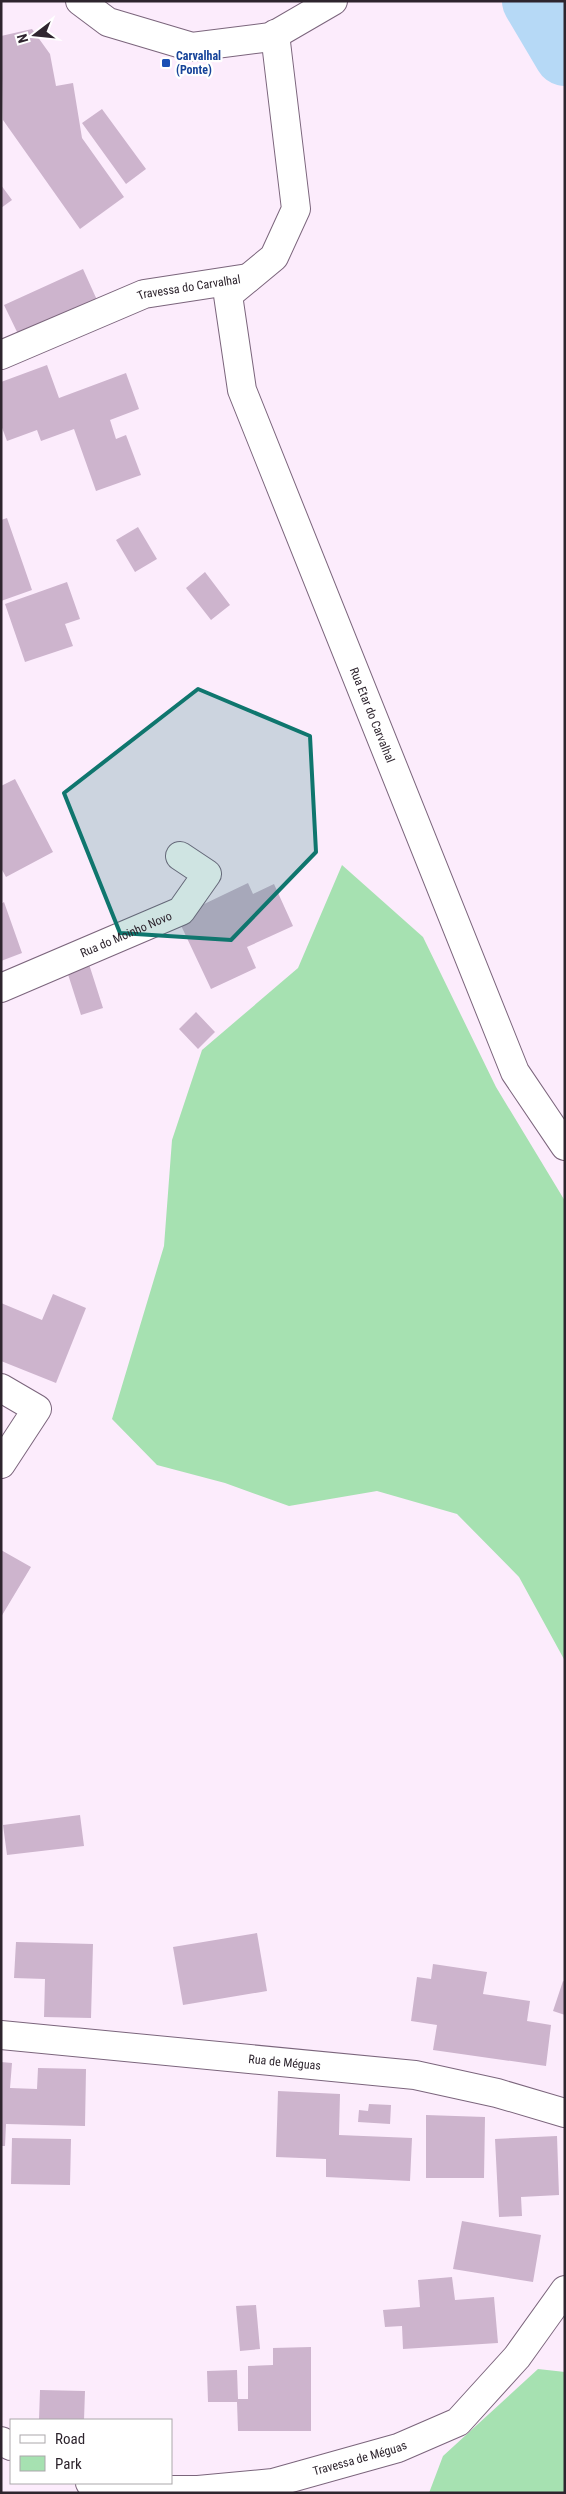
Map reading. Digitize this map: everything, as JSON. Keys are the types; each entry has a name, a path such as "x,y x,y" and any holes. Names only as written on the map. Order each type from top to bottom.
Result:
{"street":[{"path":"80,1 108,22 192,47 270,36 333,1"},
{"name":"Travessa do Carvalhal","path":"1,355 144,294 248,278 274,257 296,209 275,34"},
{"name":"Rua Etar do Carvalhal","path":"248,278 228,295 242,390 515,1072 565,1146"},
{"name":"Rua do Moinho Novo","path":"1,988 181,911 207,874 180,856"},
{"path":"1,1388 38,1409 1,1464"},
{"name":"Rua de Méguas","path":"1,2035 415,2075 497,2093 565,2113"},
{"name":"Travessa de Méguas","path":"92,2484 106,2490 198,2490 272,2483 398,2448 458,2422 517,2357 565,2290"}],"highlighted area":[{"path":"198,689 310,736 316,852 231,940 120,933 64,793"}],"green space":[{"path":"342,865 423,937 496,1087 565,1201 565,1661 519,1577 457,1514 377,1491 289,1506 225,1483 157,1465 112,1419 164,1246 172,1140 202,1050 298,968"},
{"path":"538,2369 565,2372 565,2493 429,2493 443,2456"}],"building":[{"path":"32,29 50,54 56,86 73,83 82,138 124,197 80,229 3,120 1,36"},
{"path":"102,109 146,169 126,184 82,123"},
{"path":"1,185 12,200 1,208"},
{"path":"83,269 97,300 19,336 4,305"},
{"path":"47,365 59,398 126,373 139,409 110,420 116,439 126,435 141,475 96,491 74,429 41,441 37,430 7,441 1,425 1,382"},
{"path":"7,518 32,590 1,601 1,520"},
{"path":"138,527 157,559 135,572 116,540"},
{"path":"205,572 230,605 211,620 186,588"},
{"path":"67,582 80,619 65,624 73,646 25,662 5,604"},
{"path":"15,779 53,852 6,877 1,868 1,786"},
{"path":"248,883 253,894 274,884 293,926 247,947 256,968 211,989 177,917"},
{"path":"4,902 22,953 1,961 1,904"},
{"path":"88,961 103,1008 81,1015 66,968"},
{"path":"196,1012 215,1032 198,1049 179,1029"},
{"path":"53,1294 86,1308 56,1383 1,1361 1,1303 42,1320"},
{"path":"1,1550 31,1567 1,1617"},
{"path":"80,1815 84,1846 7,1855 3,1825"},
{"path":"257,1933 267,1991 183,2005 173,1947"},
{"path":"16,1942 93,1944 91,2018 44,2017 45,1979 14,1978"},
{"path":"433,1964 487,1972 483,1994 530,2001 527,2021 551,2025 546,2066 433,2050 437,2025 411,2021 417,1977 431,1979"},
{"path":"563,1981 565,1982 565,2015 553,2011"},
{"path":"1,2062 12,2063 10,2088 37,2089 38,2068 86,2069 85,2126 6,2124 5,2146 1,2146"},
{"path":"278,2091 340,2094 339,2135 412,2138 410,2181 326,2177 326,2159 276,2157"},
{"path":"369,2104 391,2105 390,2124 358,2122 359,2110 368,2111"},
{"path":"426,2115 485,2117 484,2178 426,2178"},
{"path":"557,2136 559,2195 521,2197 522,2216 499,2217 495,2139"},
{"path":"12,2138 71,2139 70,2185 11,2184"},
{"path":"462,2221 541,2235 533,2282 453,2269"},
{"path":"452,2277 455,2300 494,2297 498,2343 403,2349 402,2326 385,2327 383,2310 420,2307 418,2280"},
{"path":"256,2305 260,2349 240,2351 236,2306"},
{"path":"311,2347 311,2431 238,2431 237,2402 208,2402 207,2371 237,2370 238,2399 248,2399 248,2366 273,2365 273,2348"},
{"path":"40,2390 85,2391 84,2419 39,2419"}],"waterway":[{"path":"533,1 565,55"}],"place":[{"name":"Carvalhal (Ponte)","path":"166,63"}]}
